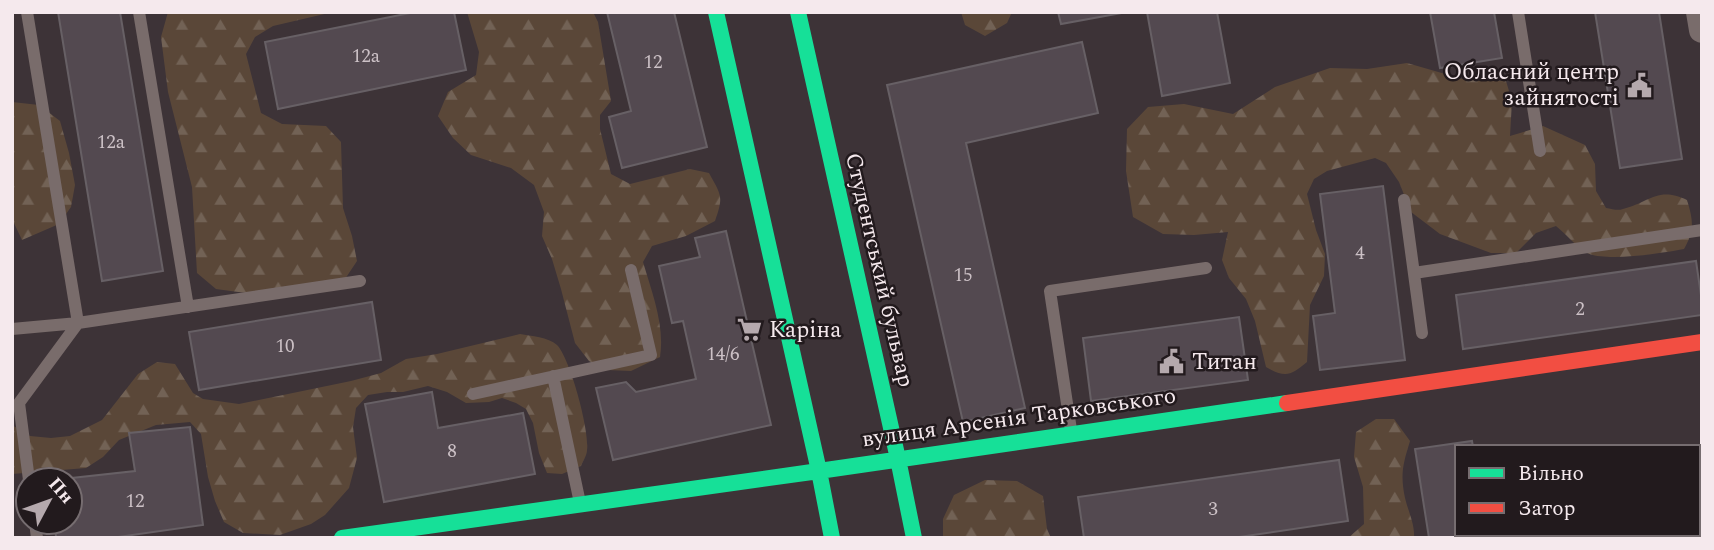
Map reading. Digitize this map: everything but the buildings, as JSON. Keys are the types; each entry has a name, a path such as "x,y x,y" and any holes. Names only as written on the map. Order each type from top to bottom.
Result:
{"street":[{"path":"716,12 832,538"},
{"name":"Студентський бульвар","path":"798,12 915,538"},
{"path":"1699,12 1702,30"},
{"name":"вулиця Арсенія Тарковського","path":"342,538 1702,342"}],"lane":[{"path":"27,12 78,323 19,403 27,466"},
{"path":"139,12 188,307"},
{"path":"1518,12 1540,151"},
{"path":"1404,200 1422,333"},
{"path":"1414,273 1702,230"},
{"path":"1071,433 1050,291 1206,268"},
{"path":"473,394 651,355 631,270"},
{"path":"12,328 78,323 360,281"},
{"path":"553,376 581,503"}],"green space":[{"path":"168,12 333,12 273,26 255,37 246,54 261,113 282,124 326,126 341,142 343,208 357,261 343,282 253,294 216,289 197,273 192,187 168,92 161,37"},
{"path":"467,12 593,12 598,22 611,101 600,115 600,129 611,174 630,184 690,169 709,173 720,196 715,221 686,236 652,246 643,262 659,321 660,357 631,371 607,370 589,361 575,343 552,259 542,236 544,212 534,185 511,168 471,155 453,138 438,116 448,92 476,75 479,52"},
{"path":"961,12 1012,12 1007,23 985,36 965,25"},
{"path":"1407,63 1466,80 1506,81 1512,101 1510,136 1543,126 1585,145 1595,164 1596,191 1606,208 1621,210 1660,195 1677,196 1687,200 1692,225 1688,242 1684,249 1674,251 1605,257 1585,252 1556,226 1536,233 1516,253 1491,253 1440,234 1411,212 1399,182 1386,163 1375,158 1327,171 1314,179 1307,194 1325,254 1324,276 1310,305 1307,362 1288,374 1273,371 1266,367 1255,321 1246,299 1229,278 1222,260 1228,232 1163,234 1133,217 1126,171 1127,129 1148,107 1184,104 1233,114 1275,87 1330,68 1367,69"},
{"path":"12,102 39,105 60,121 75,185 71,207 59,224 22,240 12,219"},
{"path":"520,334 557,345 568,364 585,427 587,452 581,466 562,474 547,473 539,453 533,423 526,409 516,403 502,398 489,402 466,403 447,392 428,386 403,392 368,395 356,408 353,427 357,458 349,488 325,515 311,524 280,535 243,533 224,522 208,477 201,434 190,422 156,425 119,440 103,457 86,468 14,466 12,474 12,425 30,436 70,436 102,420 138,374 157,362 175,364 193,393 203,399 239,404 351,381 381,373 406,359"},
{"path":"1376,419 1394,419 1410,441 1404,463 1403,482 1414,538 1348,538 1364,524 1363,487 1354,457 1356,432"},
{"path":"985,480 1017,481 1043,496 1047,529 1051,538 943,538 943,519 954,495"}],"traffic: fast":[{"path":"716,12 832,538"},
{"path":"798,12 914,538"},
{"path":"342,538 1287,403"}],"traffic: jam":[{"path":"1287,403 1702,342"}],"place":[{"name":"Обласний центр зайнятості","path":"1639,85"},
{"name":"Каріна","path":"749,330"},
{"name":"Титан","path":"1172,362"}]}
